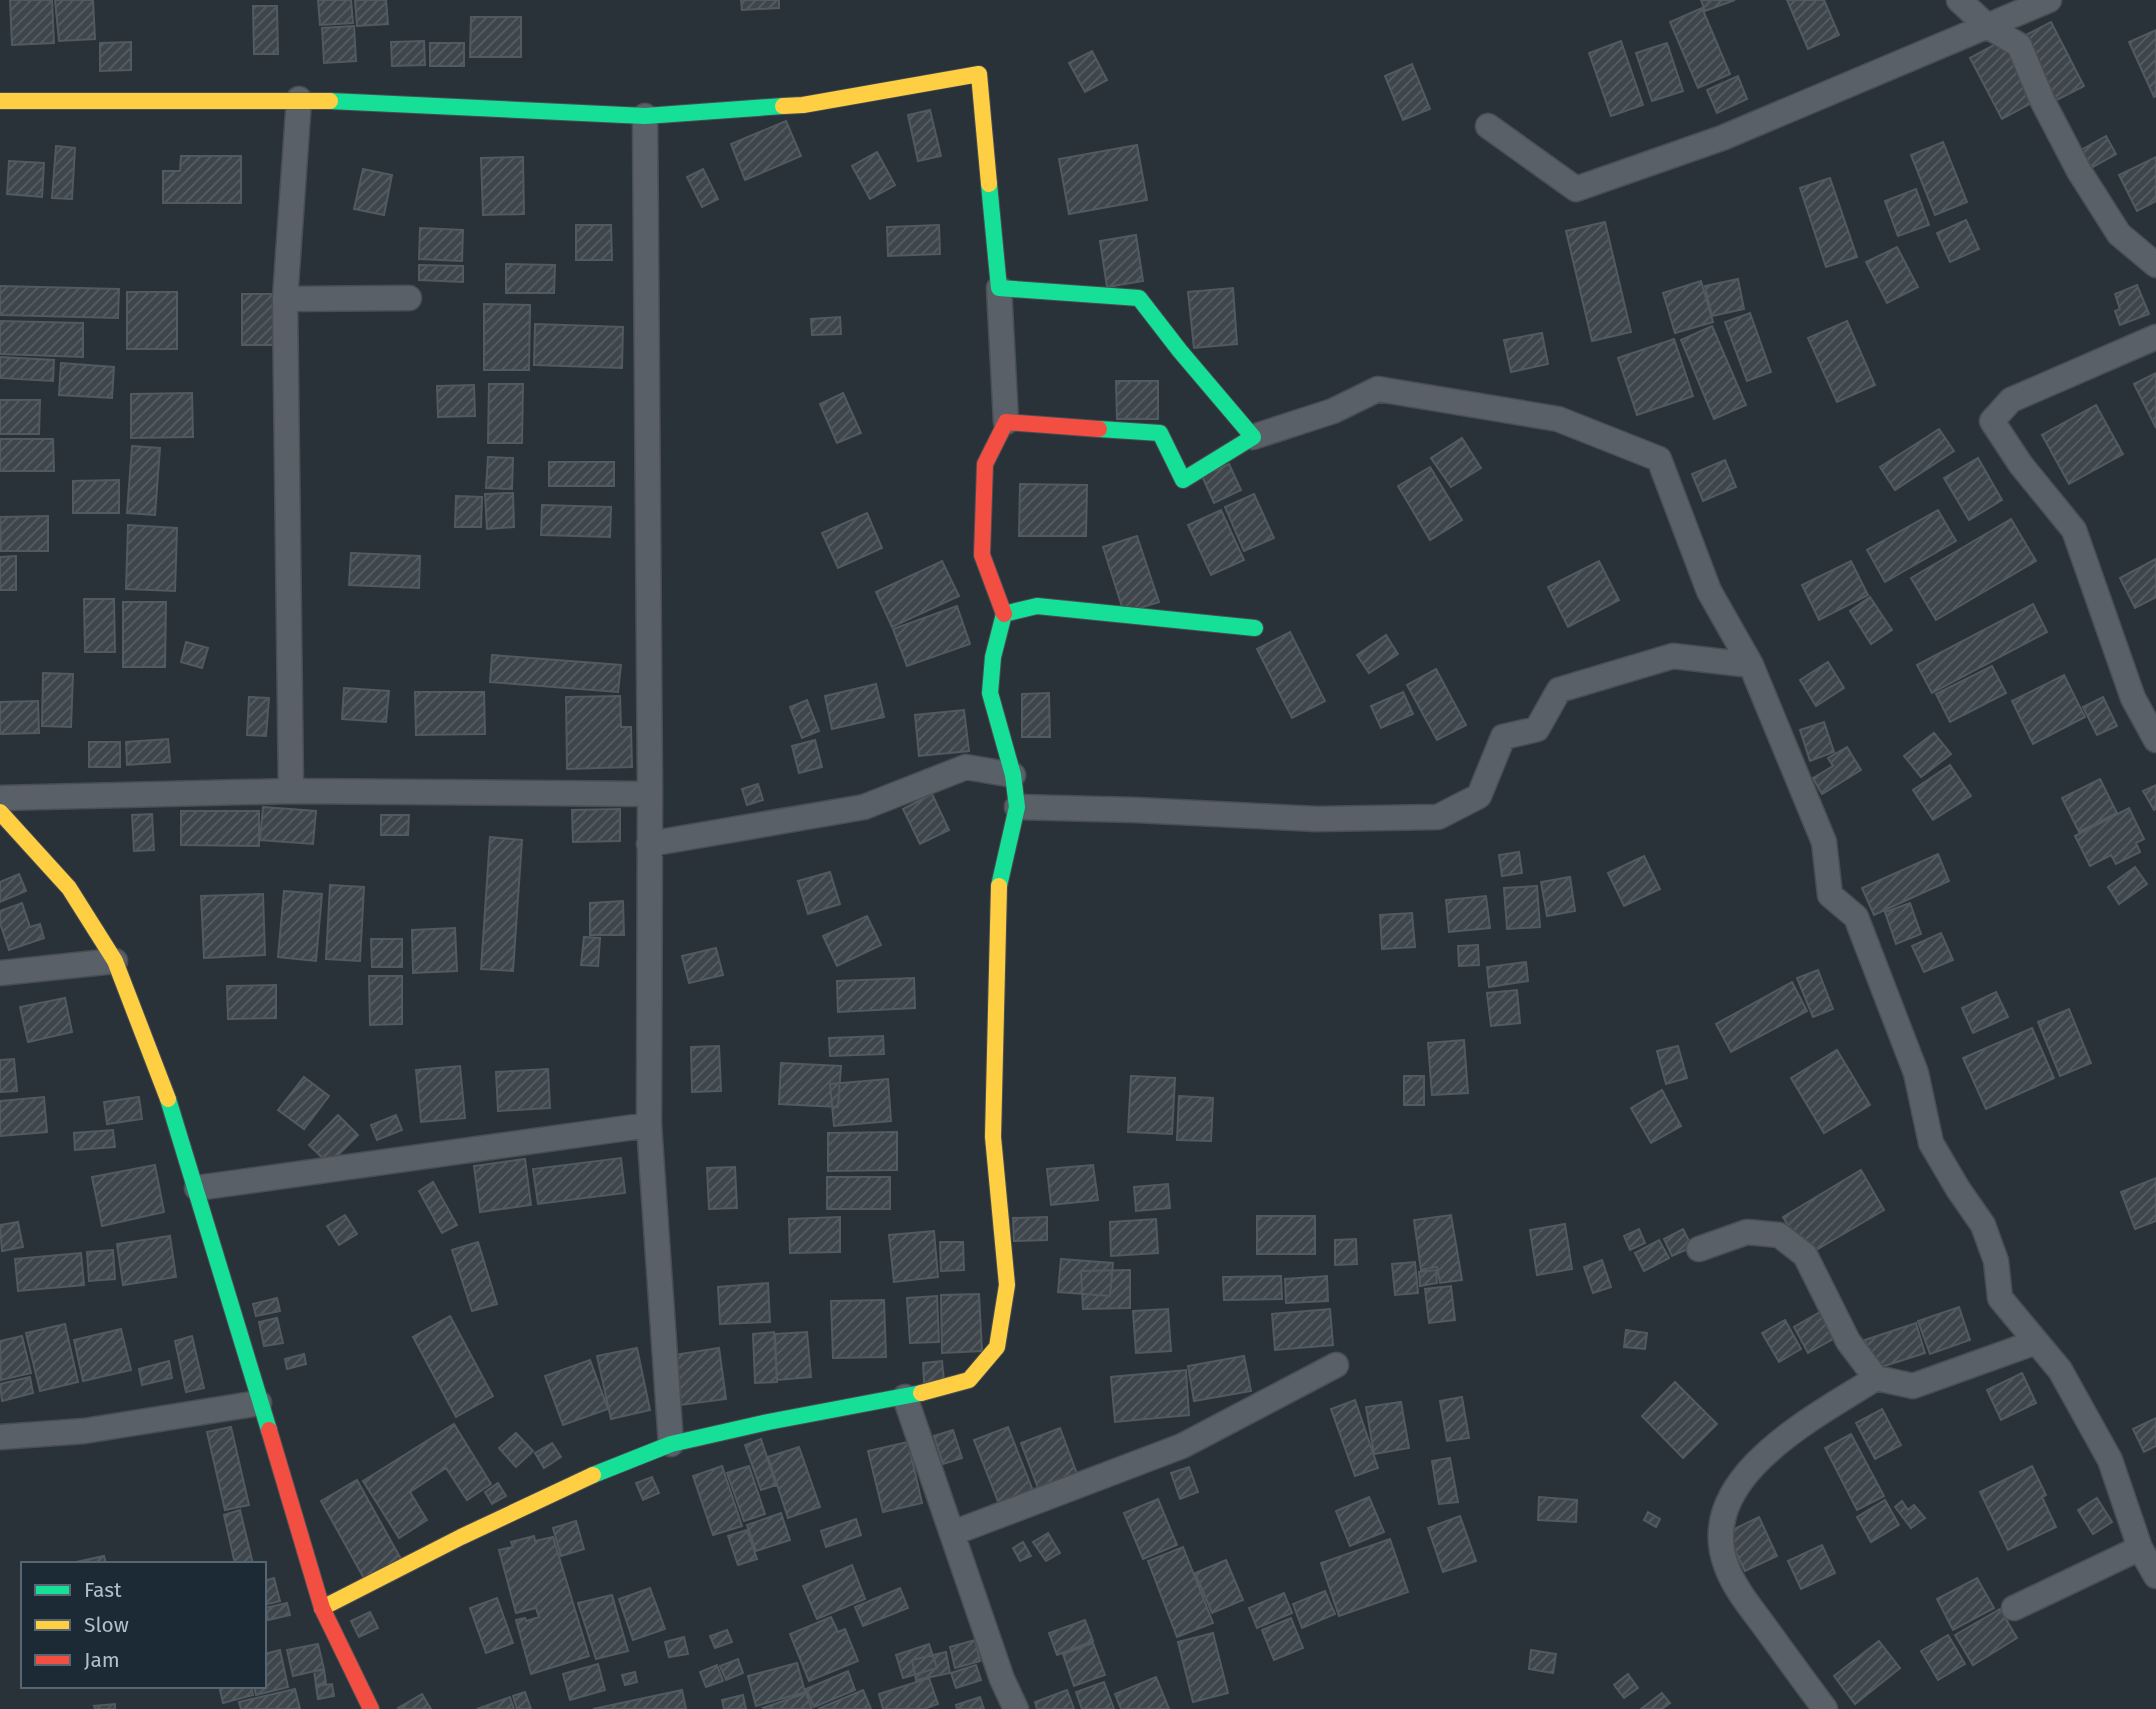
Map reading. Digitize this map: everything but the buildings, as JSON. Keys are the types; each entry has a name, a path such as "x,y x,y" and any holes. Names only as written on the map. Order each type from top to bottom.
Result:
{"street":[{"path":"1959,0 1987,26 2019,45 2042,100 2086,181 2119,234 2156,265"},
{"path":"1488,126 1576,189 1723,138 2049,0"},
{"path":"0,101 299,99 645,116 803,105 979,74 999,288 1006,422 985,464 982,555 1004,614 993,657 990,693 1013,775 1017,807 999,884 993,1137 1007,1285 997,1347 969,1380 905,1397 768,1422 671,1444 569,1486 322,1608"},
{"path":"291,791 285,299 299,99"},
{"path":"645,116 650,793 649,1125 671,1444"},
{"path":"999,288 1139,298 1253,437"},
{"path":"285,299 409,298"},
{"path":"2156,337 2011,400 1992,421 2021,465 2074,530 2133,698 2156,740"},
{"path":"1006,422 1160,433 1183,480 1253,437 1333,411 1378,389 1558,419 1659,459 1709,591 1751,665 1824,842 1830,895 1856,917 1911,1061 1931,1143 1983,1225 1996,1261 2000,1298 2060,1370 2109,1460 2140,1548 2156,1576"},
{"path":"1004,614 1037,606 1255,628"},
{"path":"1017,807 1317,819 1438,817 1479,796 1503,737 1536,729 1559,690 1673,656 1751,665"},
{"path":"649,844 864,807 966,767 1013,775"},
{"path":"0,798 291,791 650,793"},
{"path":"0,812 69,888 115,961 164,1086 197,1188 322,1608 371,1709"},
{"path":"0,973 115,961"},
{"path":"197,1188 649,1125"},
{"path":"1699,1249 1747,1232 1779,1235 1805,1255 1848,1341 1876,1378 1913,1386 2036,1342"},
{"path":"953,1533 1182,1446 1336,1366"},
{"path":"1825,1709 1740,1593 1725,1564 1720,1535 1725,1507 1752,1464 1794,1430 1876,1378"},
{"path":"905,1397 1002,1679 1016,1709"},
{"path":"0,1437 84,1431 259,1403"},
{"path":"2014,1608 2140,1548"}],"traffic: fast":[{"path":"330,101 645,116 783,106"},
{"path":"989,184 999,288 1139,298 1253,437 1183,480 1160,433 1099,429"},
{"path":"999,886 1017,807 1013,775 990,693 993,657 1004,614 1037,606 1255,628"},
{"path":"168,1099 269,1430"},
{"path":"593,1475 671,1444 768,1422 921,1393"}],"traffic: slow":[{"path":"783,106 803,105 979,74 989,184"},
{"path":"0,101 330,101"},
{"path":"0,812 69,888 115,961 168,1099"},
{"path":"921,1393 969,1380 997,1347 1007,1285 993,1137 999,886"},
{"path":"322,1608 461,1537 593,1475"}],"traffic: jam":[{"path":"1004,614 982,555 985,464 1006,422 1099,429"},
{"path":"269,1430 322,1608 371,1709"}]}
